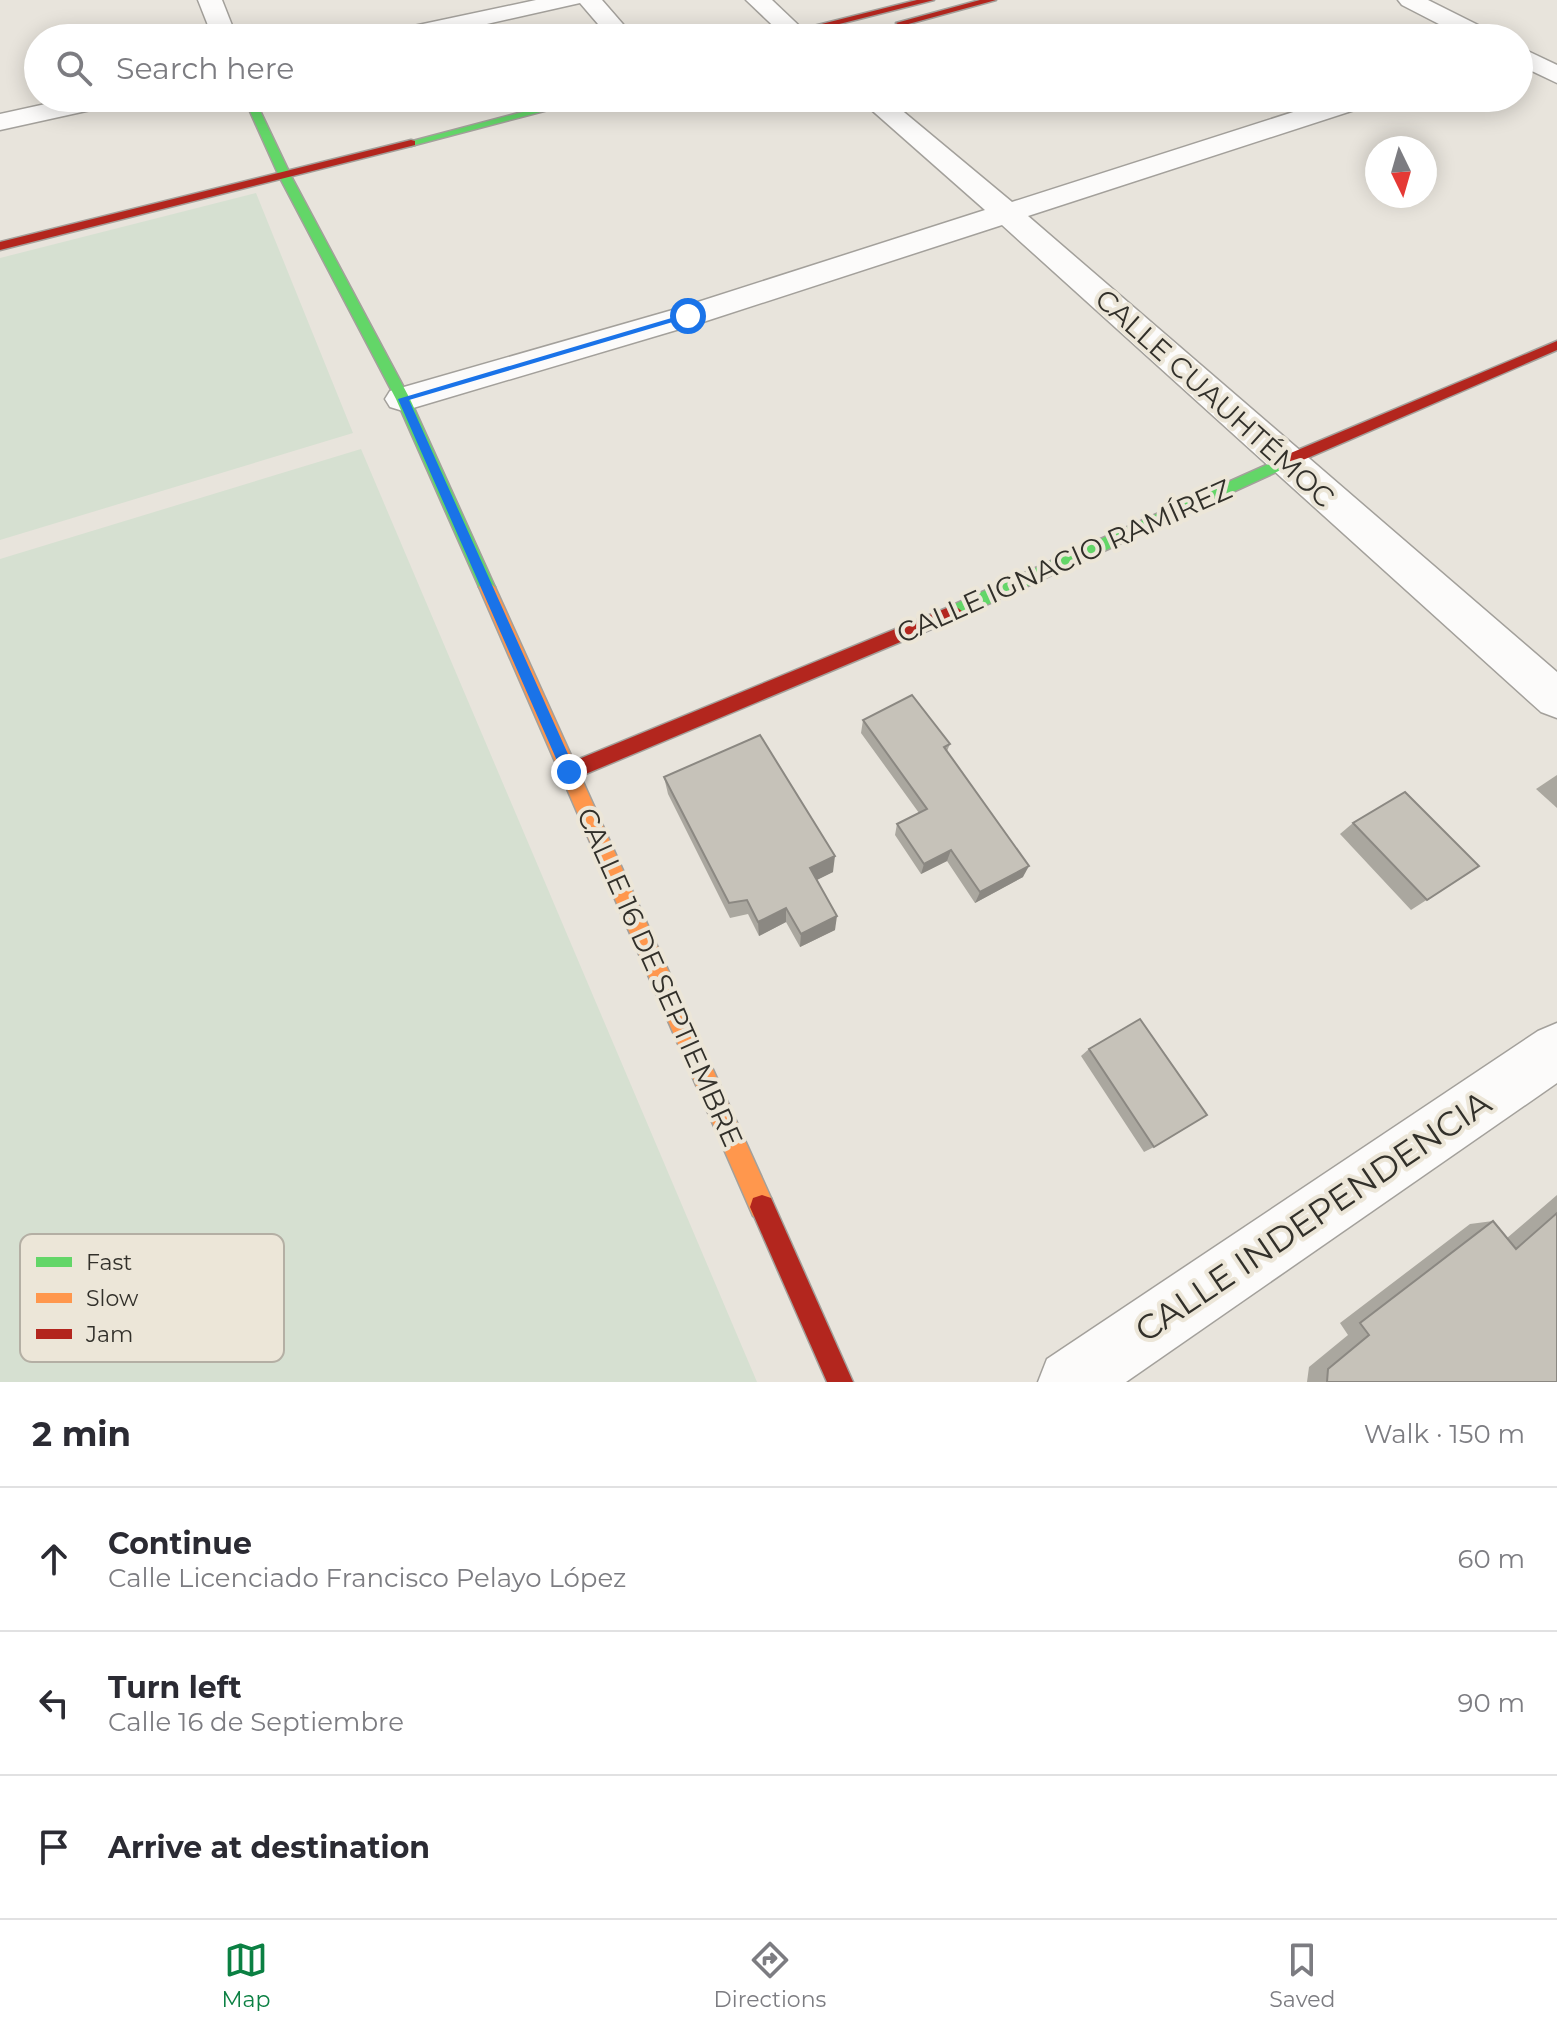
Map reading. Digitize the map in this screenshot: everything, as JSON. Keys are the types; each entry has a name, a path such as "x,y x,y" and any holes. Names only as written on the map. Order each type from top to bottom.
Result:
{"street":[{"path":"210,0 219,24"},
{"path":"456,24 570,0"},
{"path":"589,0 610,24"},
{"path":"758,0 778,24"},
{"path":"835,24 929,0"},
{"path":"896,24 991,0"},
{"path":"1410,0 1457,24"},
{"path":"1533,44 1544,40"},
{"path":"1533,62 1557,75"},
{"path":"0,122 45,112"},
{"name":"CALLE 16 DE SEPTIEMBRE","path":"255,112 285,176 403,399 840,1382"},
{"path":"442,116 458,112"},
{"path":"0,246 534,112"},
{"name":"CALLE CUAUHTÉMOC","path":"888,112 1008,214 1557,699"},
{"path":"403,399 688,316 1321,112"},
{"name":"CALLE IGNACIO RAMÍREZ","path":"569,772 923,626 1285,461 1557,345"},
{"name":"CALLE INDEPENDENCIA","path":"1070,1382 1557,1050"}],"green space":[{"path":"256,193 353,433 0,540 0,258"},
{"path":"361,449 757,1382 0,1382 0,559"}],"building":[{"path":"912,695 950,744 944,747 1029,866 980,892 951,850 924,864 897,824 927,809 863,720"},
{"path":"760,735 835,856 810,868 837,916 801,934 786,908 758,922 747,900 729,903 664,777"},
{"path":"1405,792 1479,866 1427,900 1353,823"},
{"path":"1140,1019 1207,1115 1154,1147 1089,1049"},
{"path":"1557,1213 1557,1382 1327,1382 1328,1369 1369,1335 1360,1323 1493,1221 1516,1249"}],"traffic: fast":[{"path":"255,112 285,176 403,399 487,587"},
{"path":"411,143 534,112"},
{"path":"954,612 1291,459"}],"traffic: slow":[{"path":"487,587 762,1207"}],"traffic: jam":[{"path":"829,24 929,0"},
{"path":"901,23 991,0"},
{"path":"0,246 411,143"},
{"path":"1291,459 1557,345"},
{"path":"569,772 954,612"},
{"path":"762,1207 840,1382"}],"route":[{"path":"569,772 403,399 688,316"}]}
